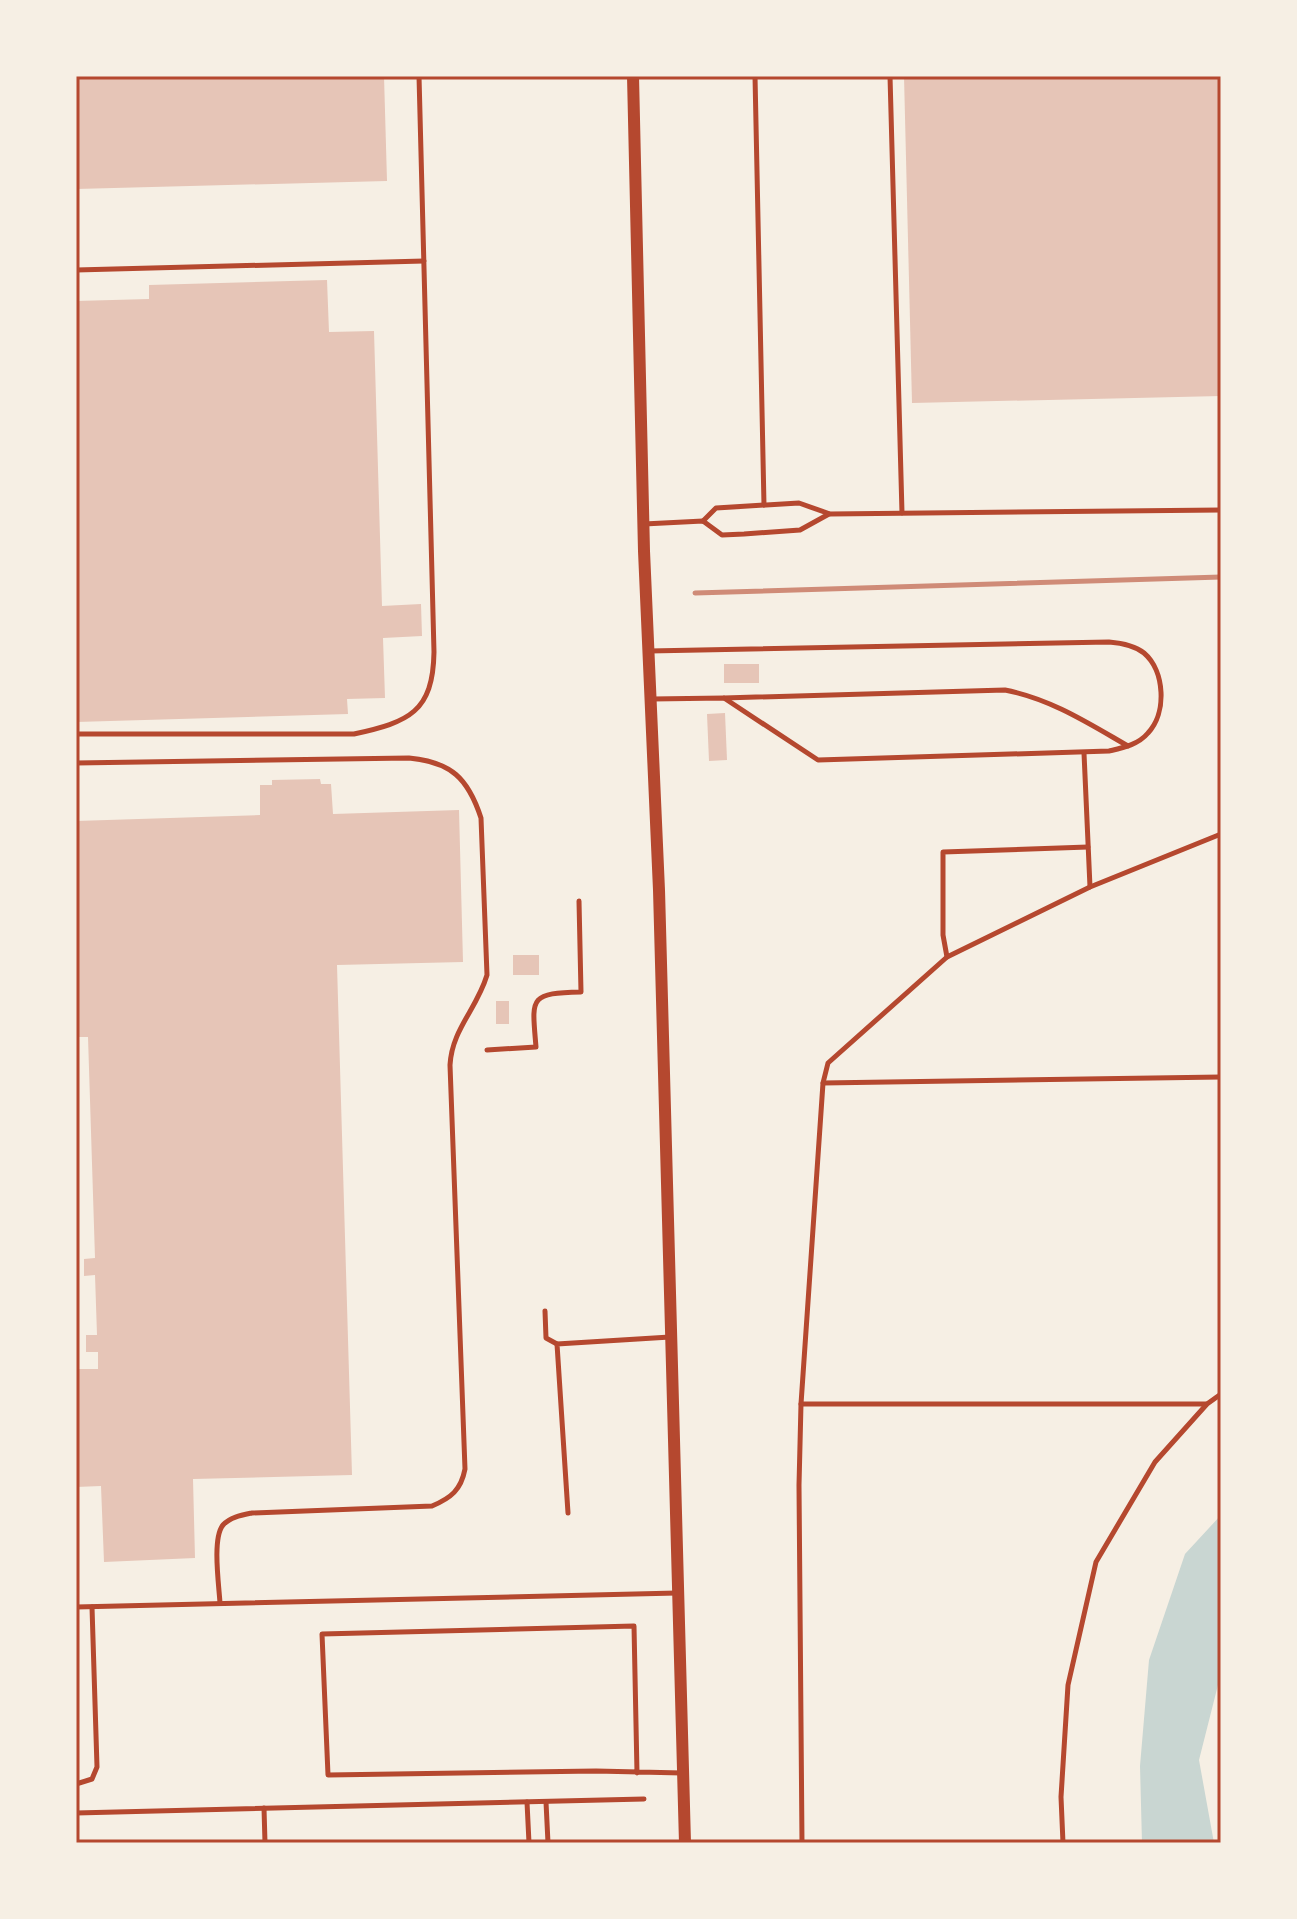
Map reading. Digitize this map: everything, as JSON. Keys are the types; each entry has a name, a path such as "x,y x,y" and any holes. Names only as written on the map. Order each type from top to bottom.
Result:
{"street":[{"path":"633,76 643,524 659,890 685,1843"}],"lane":[{"path":"76,734 354,734 384,727 412,715 434,678 419,76"},
{"path":"755,76 764,505"},
{"path":"890,76 902,513"},
{"path":"76,270 424,261"},
{"path":"703,521 716,508 799,503 830,514 1221,510"},
{"path":"643,524 703,521 722,535 744,534 800,530 830,514"},
{"path":"648,651 1066,642 1127,644 1142,651 1153,662 1161,692 1160,713 1148,734 1129,746 1084,753 818,760 724,698"},
{"path":"650,699 1005,690 1032,695 1056,705 1129,746"},
{"path":"1084,753 1090,887"},
{"path":"76,763 431,760 447,767 463,780 474,797 481,818 487,975 454,1039 450,1065 465,1469 462,1486 449,1499 432,1506 236,1516 222,1526 218,1539 220,1603"},
{"path":"802,1843 801,1404 823,1083 828,1063 947,957 1090,887 1221,834"},
{"path":"947,957 943,935 943,852 1088,847"},
{"path":"487,1050 536,1047 535,1003 548,993 581,992 579,901"},
{"path":"823,1083 1221,1077"},
{"path":"545,1311 546,1338 557,1344 671,1337"},
{"path":"557,1344 568,1513"},
{"path":"1063,1843 1061,1797 1068,1685 1096,1562 1155,1462 1207,1404 1221,1394"},
{"path":"801,1404 1207,1404"},
{"path":"76,1607 678,1593"},
{"path":"76,1784 92,1779 97,1767 92,1607"},
{"path":"637,1773 634,1626 322,1634 328,1775 596,1771 637,1773 683,1773"},
{"path":"76,1813 644,1799"},
{"path":"527,1802 529,1843"},
{"path":"546,1802 548,1843"},
{"path":"264,1808 265,1843"}],"shaded area":[{"path":"1221,1515 1221,1673 1199,1760 1214,1843 1142,1843 1140,1766 1149,1660 1185,1554"}],"building":[{"path":"76,76 384,76 387,181 76,189"},
{"path":"904,76 1221,76 1221,396 912,403"},
{"path":"327,280 329,332 374,331 382,606 421,604 422,636 383,638 385,698 347,699 348,714 76,722 76,301 149,299 149,285"},
{"path":"724,664 759,664 759,683 724,683"},
{"path":"725,713 727,760 709,761 707,714"},
{"path":"320,779 321,784 331,784 333,814 459,810 463,962 337,965 352,1475 193,1479 195,1558 104,1562 101,1486 76,1487 76,1369 98,1369 98,1352 86,1352 86,1335 97,1335 95,1275 84,1276 84,1259 95,1258 88,1037 76,1037 76,821 260,815 260,785 272,785 272,780"},
{"path":"513,955 539,955 539,975 513,975"},
{"path":"496,1001 509,1001 509,1024 496,1024"}],"railway":[{"path":"695,593 1221,577"}]}
